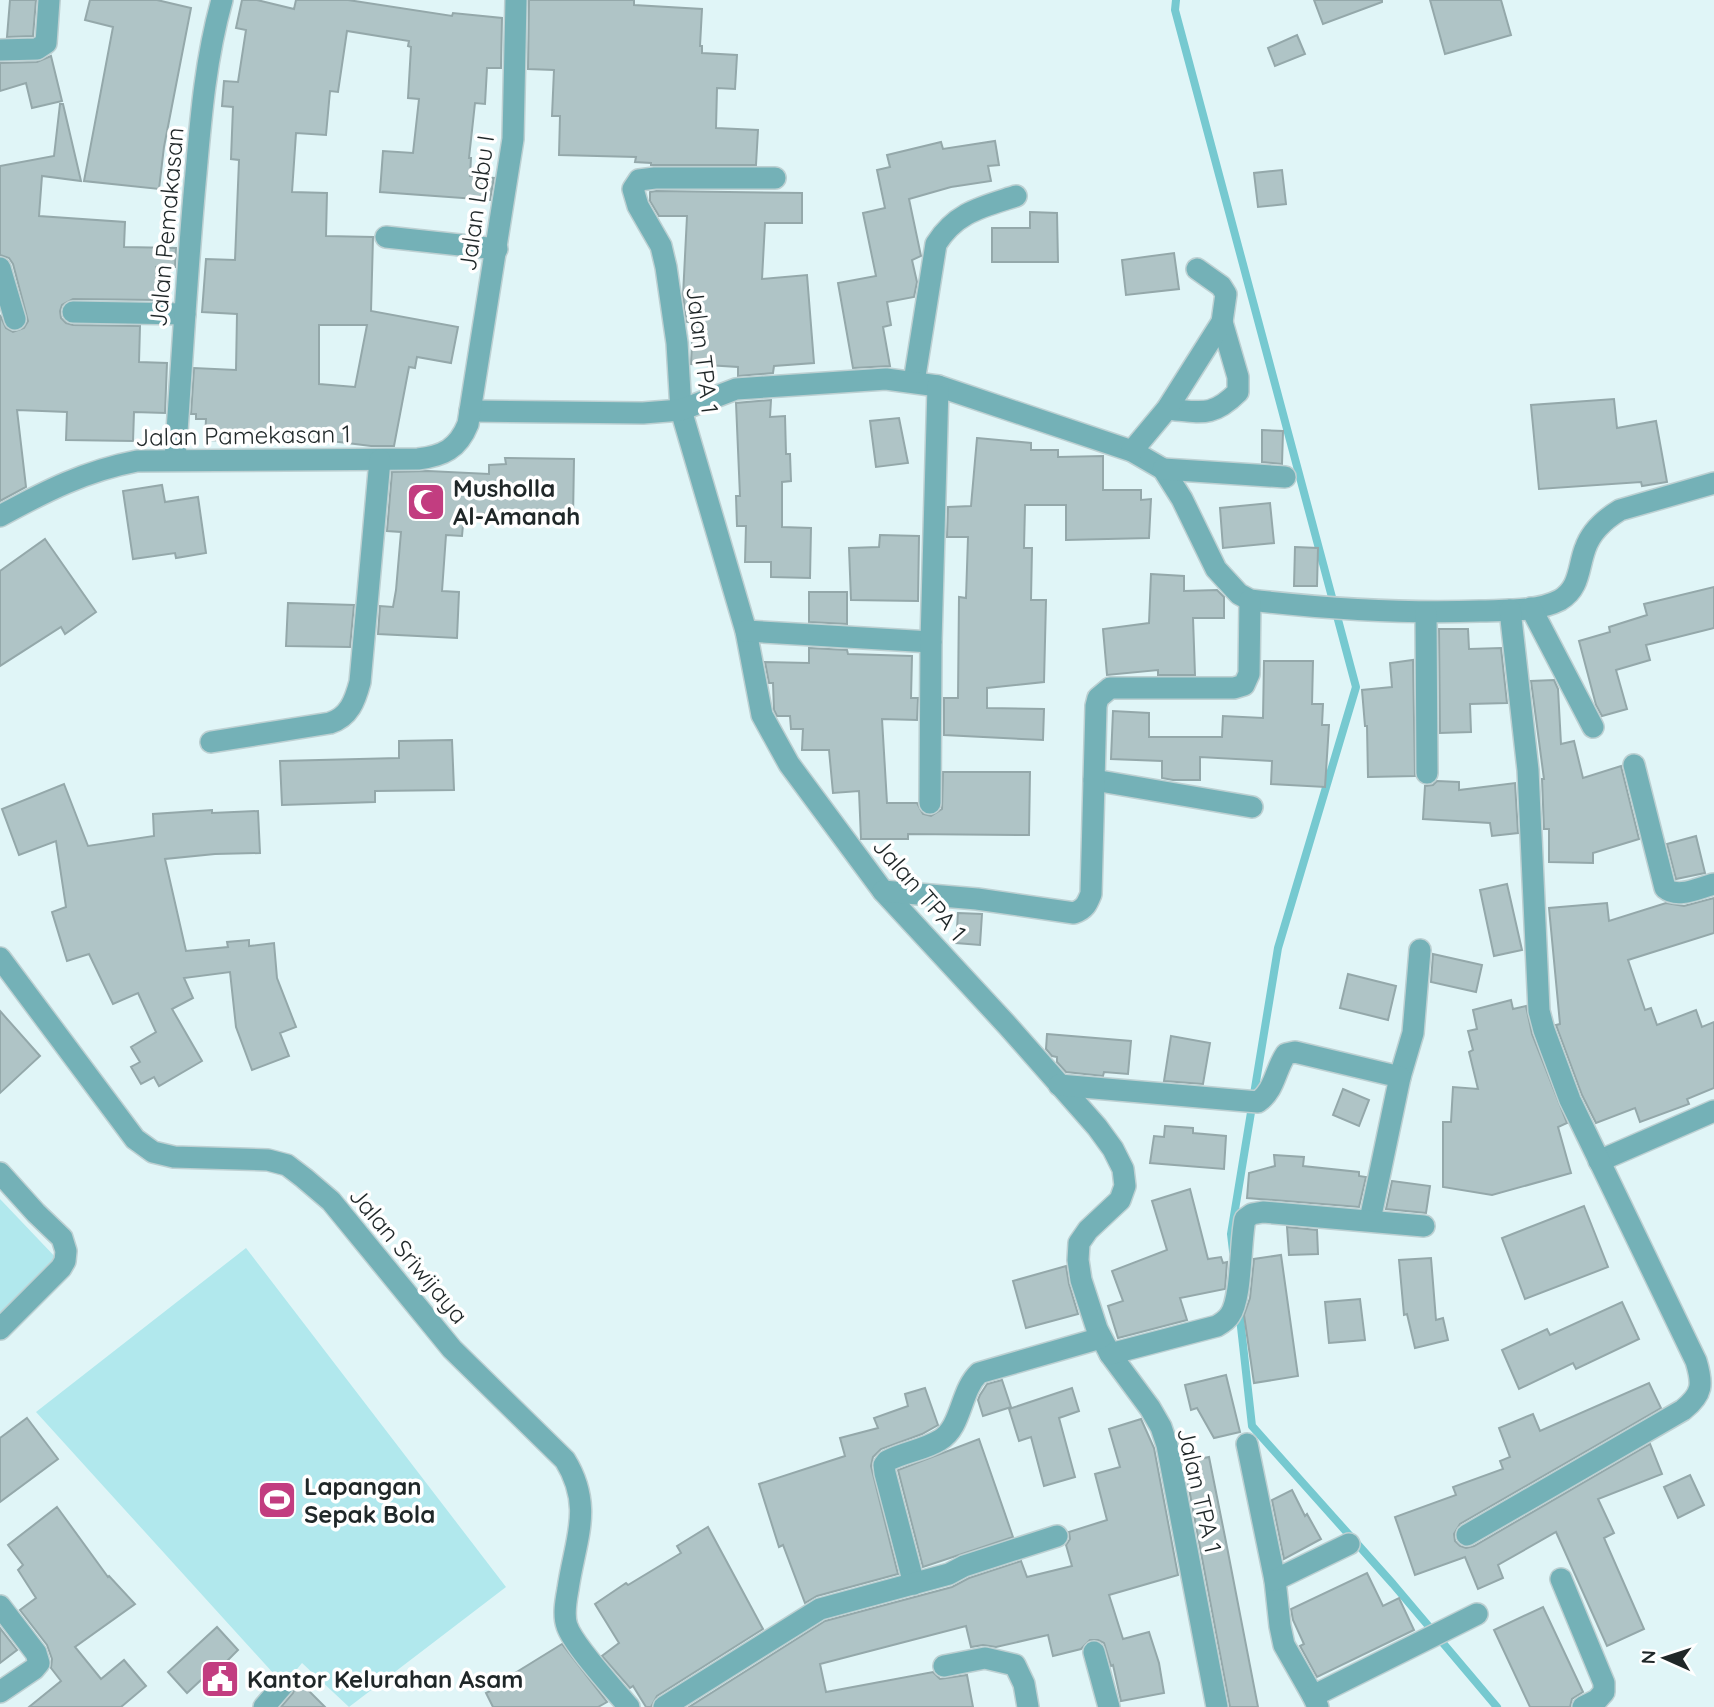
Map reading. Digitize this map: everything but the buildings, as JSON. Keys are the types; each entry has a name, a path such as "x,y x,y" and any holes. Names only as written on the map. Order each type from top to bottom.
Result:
{"street":[{"path":"0,50 37,49 46,43 49,0"},
{"name":"Jalan Pemakasan","path":"176,459 192,205 207,69 222,0"},
{"name":"Jalan Labu I","path":"470,411 513,139 516,0"},
{"name":"Jalan TPA 1","path":"775,178 655,178 639,180 634,184 635,200 661,246 680,373 681,410 746,631 762,715 789,764 883,891 1097,1127 1123,1168 1125,1186 1120,1200 1088,1230 1079,1243 1081,1280 1105,1346 1161,1427 1167,1446 1217,1707"},
{"path":"914,382 936,244 946,228 957,219 975,209 1016,196"},
{"path":"386,237 496,249"},
{"path":"0,268 15,319"},
{"path":"1132,451 1167,410 1222,322 1226,294 1221,286 1197,269"},
{"path":"73,312 185,314"},
{"path":"1167,410 1215,410 1225,405 1238,392 1238,377 1222,322"},
{"path":"470,411 643,414 681,410 736,389 886,379 938,386 1132,451 1163,469 1285,477"},
{"path":"930,803 938,386"},
{"name":"Jalan Pamekasan 1","path":"0,516 36,496 88,473 137,461 380,460 436,457 453,449 463,437 470,411"},
{"path":"211,742 330,723 339,720 349,711 360,682 380,460"},
{"path":"1163,469 1182,499 1216,569 1239,594 1250,600 1340,610 1426,613 1521,609 1559,600 1571,591 1578,578 1585,549 1593,533 1606,518 1620,510 1714,483"},
{"path":"883,891 977,899 1074,913 1081,911 1091,894 1098,698 1110,688 1234,688 1244,685 1249,674 1250,661 1250,600"},
{"path":"1521,609 1592,727"},
{"path":"1467,1535 1683,1410 1696,1400 1700,1379 1696,1361 1570,1100 1539,1011 1521,609"},
{"path":"1426,613 1427,773"},
{"path":"746,631 931,642"},
{"path":"1634,765 1665,887 1671,893 1679,894 1714,884"},
{"path":"1094,780 1252,807"},
{"path":"1370,1220 1400,1077 1413,1033 1420,950"},
{"name":"Jalan Sriwijaya","path":"0,958 135,1139 153,1152 174,1157 268,1160 287,1165 331,1201 452,1349 565,1460 576,1477 581,1513 581,1529 565,1605 566,1626 627,1707"},
{"path":"1059,1085 1258,1102 1267,1096 1280,1062 1286,1054 1296,1052 1400,1077"},
{"path":"1599,1161 1714,1111"},
{"path":"0,1172 62,1238 66,1251 61,1268 0,1329"},
{"path":"914,1584 884,1474 884,1465 887,1461 940,1440 950,1431 966,1392 979,1373 1217,1326 1232,1314 1245,1219 1252,1214 1263,1212 1424,1226"},
{"path":"1247,1444 1275,1580 1279,1626 1284,1645 1315,1702 1477,1614"},
{"path":"664,1707 820,1609 914,1584 1057,1536"},
{"path":"1275,1580 1349,1544"},
{"path":"1561,1579 1604,1684 1604,1692 1597,1700 1583,1707"},
{"path":"0,1606 36,1653 39,1663 0,1692"},
{"path":"1094,1652 1110,1707"},
{"path":"944,1666 985,1658 1014,1665 1024,1684 1027,1707"},
{"path":"264,1707 283,1685"}],"shaded area":[{"path":"0,1199 59,1261 0,1315"},
{"name":"Lapangan Sepak Bola","path":"246,1248 506,1587 349,1707 302,1663 284,1685 36,1412"}],"waterway":[{"path":"1176,0 1175,10 1356,687 1278,948 1231,1234 1233,1251"},
{"path":"1239,1309 1252,1426 1393,1584 1497,1707"}],"place":[{"name":"Musholla Al-Amanah","path":"426,502"},
{"name":"Lapangan Sepak Bola","path":"277,1500"},
{"name":"Kantor Kelurahan Asam","path":"220,1679"}]}
